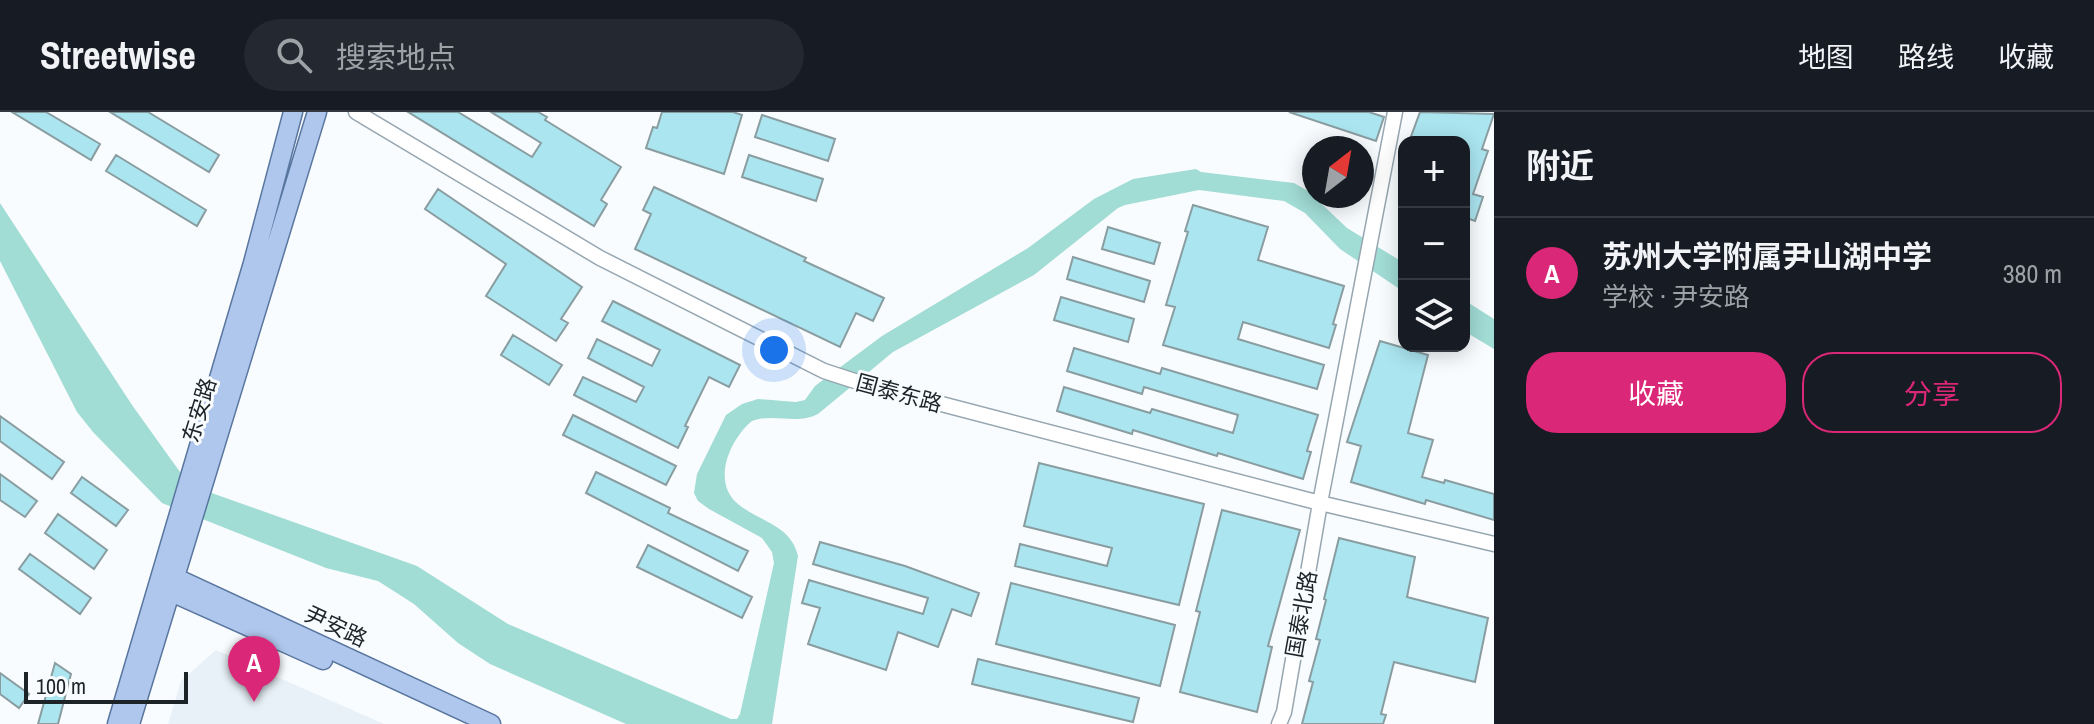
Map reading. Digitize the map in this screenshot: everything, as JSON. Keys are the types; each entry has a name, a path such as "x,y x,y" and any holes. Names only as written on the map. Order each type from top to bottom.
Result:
{"main road":[{"name":"东安路","path":"130,724 293,112"},
{"name":"东安路","path":"204,449 317,112"},
{"name":"东安路","path":"117,724 166,581"},
{"name":"尹安路","path":"166,581 464,724"},
{"name":"尹安路","path":"166,581 491,724"}],"street":[{"name":"国泰东路","path":"356,112 600,258 824,371 1320,503 1494,544"},
{"name":"国泰北路","path":"1279,724 1284,712 1320,503 1395,112"}],"shaded area":[{"path":"1196,169 1294,183 1302,188 1302,208 1326,208 1347,228 1398,259 1398,288 1340,249 1305,213 1284,201 1199,190 1125,205 1034,275 893,352 818,414 802,419 752,421 731,449 725,473 726,484 738,504 789,537 798,556 772,724 626,724 490,664 458,643 414,604 378,581 326,568 162,503 77,412 0,261 0,203 132,405 180,472 206,491 417,566 508,624 737,719 774,563 772,552 762,538 709,509 698,501 694,493 697,474 726,415 742,404 758,399 805,400 815,386 882,336 1028,248 1094,199 1133,179"},
{"path":"1470,304 1494,319 1494,349 1470,335"},
{"path":"216,650 384,724 168,724 181,681"}],"building":[{"path":"12,112 46,112 100,144 91,160"},
{"path":"110,112 148,112 219,155 209,172"},
{"path":"408,112 458,112 532,157 541,143 491,112 538,112 547,117 545,120 621,167 601,200 607,204 594,226"},
{"path":"662,112 733,112 742,115 724,174 646,148"},
{"path":"1289,112 1369,112 1384,117 1376,141 1374,136 1361,136"},
{"path":"1420,112 1494,114 1482,149 1488,151 1473,194 1483,197 1475,221 1470,219 1470,136 1411,136"},
{"path":"762,115 835,139 828,161 755,137"},
{"path":"116,155 206,210 197,226 106,171"},
{"path":"749,155 823,179 816,201 742,177"},
{"path":"654,187 884,298 873,321 856,313 840,347 635,249 651,214 643,210"},
{"path":"438,189 582,287 561,319 568,323 556,341 486,296 506,264 425,209"},
{"path":"1193,205 1268,227 1258,260 1344,286 1329,348 1243,322 1238,339 1324,365 1317,389 1163,345 1175,307 1166,305"},
{"path":"1108,227 1160,243 1154,264 1102,249"},
{"path":"1073,257 1150,281 1144,302 1067,279"},
{"path":"1061,297 1134,319 1128,342 1054,320"},
{"path":"613,301 740,365 729,387 709,377 678,448 574,395 583,377 636,402 644,387 588,358 597,339 652,366 660,350 602,321"},
{"path":"513,335 562,365 549,385 501,355"},
{"path":"1380,341 1398,346 1398,352 1428,355 1408,433 1433,440 1422,477 1494,494 1494,520 1351,482 1361,446 1347,442"},
{"path":"1074,348 1160,374 1162,368 1318,415 1307,451 1311,452 1303,479 1218,453 1217,456 1133,430 1132,434 1057,411 1064,387 1150,413 1152,409 1233,433 1238,415 1144,387 1142,394 1067,371"},
{"path":"573,415 676,466 666,485 563,435"},
{"path":"0,416 64,462 52,479 0,441"},
{"path":"1039,463 1204,504 1179,605 1015,566 1020,544 1107,566 1112,548 1024,526"},
{"path":"596,472 670,508 668,513 748,551 738,571 586,493"},
{"path":"0,474 37,501 25,517 0,500"},
{"path":"82,477 128,510 116,526 71,493"},
{"path":"1222,510 1300,530 1268,646 1272,647 1257,712 1180,692 1200,612 1196,611"},
{"path":"58,514 107,550 94,569 45,533"},
{"path":"1339,538 1415,557 1407,597 1488,618 1475,682 1394,662 1381,714 1386,715 1383,724 1302,724 1320,640 1316,639"},
{"path":"820,542 905,566 979,593 971,616 952,609 938,647 898,632 886,670 808,644 820,608 802,603 809,580 923,614 928,598 813,564"},
{"path":"648,545 752,597 742,618 637,567"},
{"path":"30,554 91,598 80,614 19,569"},
{"path":"1011,583 1175,625 1160,686 996,644"},
{"path":"978,659 1139,698 1133,722 972,684"},
{"path":"55,663 71,674 58,724 38,724"},
{"path":"0,673 29,694 19,708 0,694"}],"place":[{"name":"苏州大学附属尹山湖中学","path":"254,702"}]}
